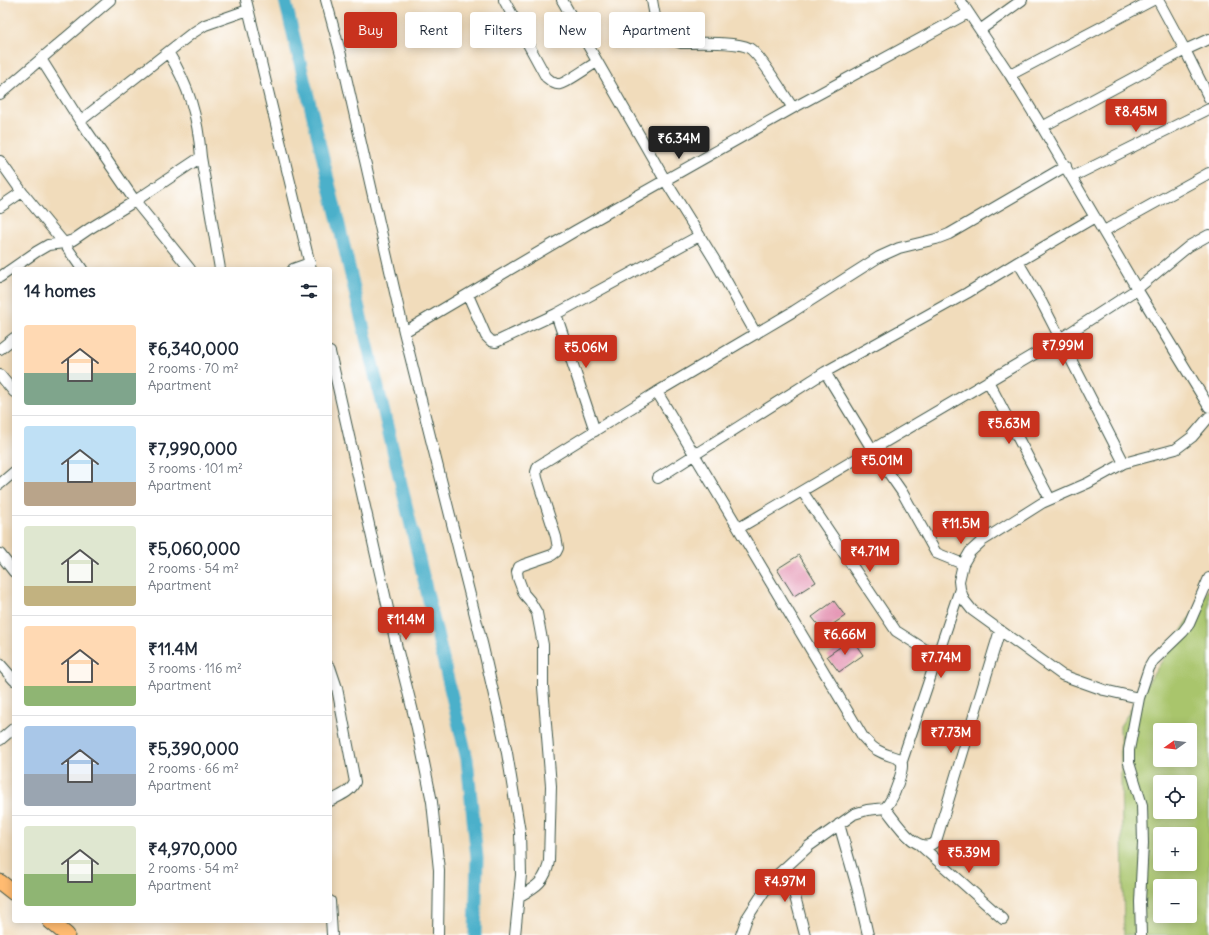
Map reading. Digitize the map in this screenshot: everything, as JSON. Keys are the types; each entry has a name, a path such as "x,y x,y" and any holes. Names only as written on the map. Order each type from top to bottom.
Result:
{"main road":[{"path":"0,882 12,891"},
{"path":"52,923 67,935"}],"street":[{"path":"0,94 110,0"},
{"path":"326,0 341,55 404,332 483,647 507,753 520,832 520,896 515,935"},
{"path":"504,0 546,77 553,83 559,84 567,81 597,62"},
{"path":"562,0 665,180 756,334"},
{"path":"652,0 658,27 663,35 673,41 681,43 740,44 750,48 759,56 793,108"},
{"path":"960,0 1010,75 1066,166 1137,289 1209,407"},
{"path":"980,30 1022,0"},
{"path":"1010,75 1152,0"},
{"path":"1158,0 1209,98"},
{"path":"80,121 205,25 247,5 311,266"},
{"path":"404,332 575,231 665,180 793,108 968,13"},
{"path":"1042,127 1185,50 1209,39"},
{"path":"168,52 180,72 192,102 200,139 201,157 220,267"},
{"path":"41,59 80,121 135,201 188,267"},
{"path":"1072,177 1209,109"},
{"path":"14,267 48,245 73,240 201,157"},
{"path":"0,161 22,192 64,243 81,267"},
{"path":"520,896 536,886 543,878 548,870 549,861 551,786 544,687 543,645 537,612 524,594 517,572 519,567 523,564 552,555 558,548 556,537 537,478 536,472 538,466 657,392 794,311 880,257 899,248 936,239 949,234 1066,166"},
{"path":"1104,231 1209,173"},
{"path":"0,207 22,192"},
{"path":"658,478 825,372 967,293 1095,218"},
{"path":"739,528 1060,338 1137,289 1189,246 1209,235"},
{"path":"468,295 486,336 491,341 496,342 556,314 699,236"},
{"path":"1018,262 1041,301 1124,463"},
{"path":"0,277 12,269"},
{"path":"556,314 595,431"},
{"path":"0,349 12,340"},
{"path":"332,361 396,644 417,728 431,796 439,870 438,935"},
{"path":"825,372 872,449 902,492 936,553 963,564"},
{"path":"0,375 12,390"},
{"path":"988,381 1050,498"},
{"path":"657,392 863,737 877,750 902,761"},
{"path":"1139,698 1104,690 1062,675 972,610 964,600 958,581 963,564 970,552 982,541 1050,498 1088,483 1124,463 1176,449 1192,438 1209,417"},
{"path":"0,484 12,474"},
{"path":"802,491 896,631 937,657"},
{"path":"0,554 12,569"},
{"path":"1141,935 1140,902 1143,843 1142,805 1129,763 1129,750 1139,698 1153,661 1183,632 1189,624 1209,578"},
{"path":"743,934 748,918 766,887 809,846 854,814 861,811 885,808 890,803 902,771 902,761 960,589"},
{"path":"920,845 926,846 936,841 1000,630"},
{"path":"0,664 12,678"},
{"path":"332,678 355,782 348,792 332,800"},
{"path":"0,740 12,730"},
{"path":"885,808 909,837 920,845 1003,919"},
{"path":"839,824 868,935"},
{"path":"787,866 805,935"},
{"path":"331,923 332,935"}],"green space":[{"path":"1209,588 1209,935 1124,935 1120,726"}],"building":[{"path":"799,555 816,582 794,596 777,569"},
{"path":"834,601 845,616 823,631 812,617"},
{"path":"852,639 863,655 839,672 827,656"}],"waterway":[{"path":"285,0 467,759 477,858 475,935"}]}
